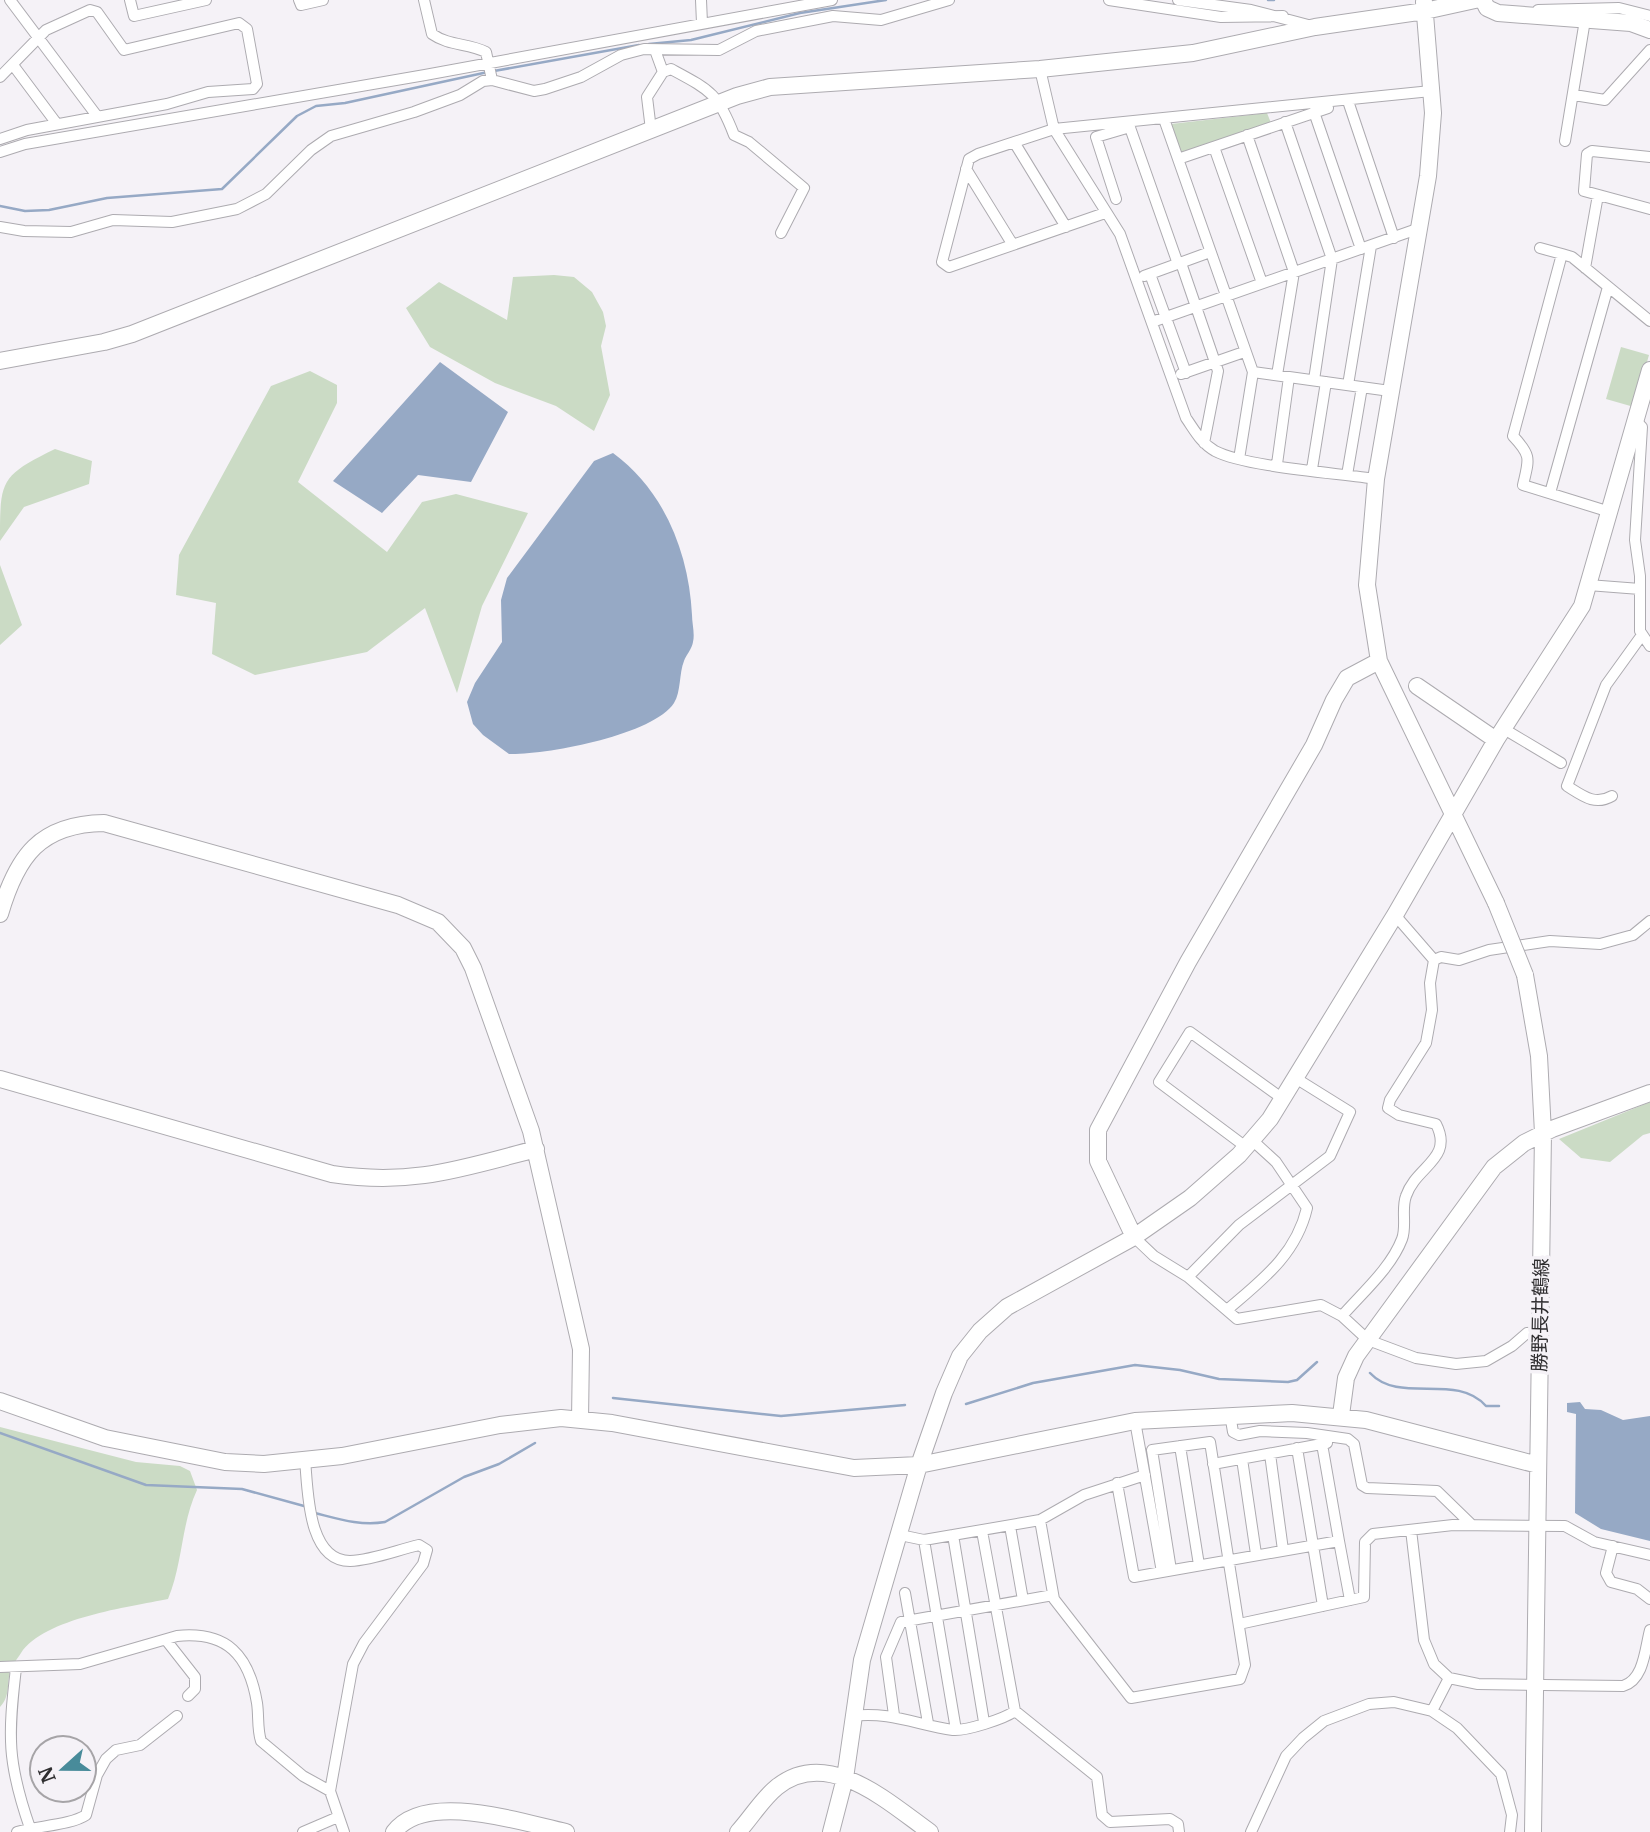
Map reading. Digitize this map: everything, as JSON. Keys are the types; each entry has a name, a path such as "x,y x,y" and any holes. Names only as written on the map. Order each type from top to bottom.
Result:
{"street":[{"path":"10,0 97,116"},
{"path":"130,0 134,16 206,0"},
{"path":"299,0 301,5 323,0"},
{"path":"424,0 432,34 449,44 478,48 486,52 492,80"},
{"path":"701,0 702,23"},
{"path":"0,152 35,142 832,0"},
{"path":"0,227 24,231 71,232 113,220 172,222 237,209 266,194 311,150 331,136 414,112 460,94 483,81 492,80 534,91 581,77 621,55 655,50 719,50 756,31 833,16 881,20 949,0"},
{"path":"1109,0 1221,17 1283,16"},
{"path":"1178,0 1231,4 1283,16 1315,27"},
{"path":"0,361 132,334 720,103 770,87 1040,69 1193,53 1424,6 1475,0"},
{"path":"1483,0 1487,8 1498,13 1631,23 1650,30"},
{"name":"勝野長井鶴線","path":"1424,6 1432,135 1420,228 1376,479 1367,586 1370,619 1379,661 1496,903 1525,975 1539,1056 1543,1133 1533,1832"},
{"path":"1531,16 1541,9 1619,8 1650,16"},
{"path":"0,77 46,30 90,10 97,12 124,50 239,23 247,29 257,84 253,89 208,92 167,104 27,130 0,139"},
{"path":"1565,141 1585,20"},
{"path":"655,50 663,72"},
{"path":"1574,95 1605,100 1650,50"},
{"path":"13,65 57,124"},
{"path":"651,130 647,97 663,72 671,69 702,86 720,103 734,135 749,142 804,188 781,233"},
{"path":"1040,69 1054,128 1120,234 1186,418 1204,443 1216,451 1239,459 1376,479"},
{"path":"1105,213 949,267 942,262 969,159 978,154 1054,128 1129,125 1164,119 1431,92"},
{"path":"1178,159 1348,101"},
{"path":"1348,101 1394,238"},
{"path":"1314,112 1366,247 1348,385"},
{"path":"1164,119 1224,296 1253,372 1239,459"},
{"path":"1285,122 1332,259 1314,380"},
{"path":"1116,200 1096,137 1129,125"},
{"path":"1129,125 1218,371 1204,443"},
{"path":"1247,135 1294,272 1277,464"},
{"path":"1014,142 1066,227"},
{"path":"1214,147 1262,283"},
{"path":"1650,158 1592,151 1587,154 1582,186 1584,191 1650,209"},
{"path":"966,169 1013,245"},
{"path":"1585,268 1598,194"},
{"path":"1152,323 1420,228"},
{"path":"1540,248 1562,254 1585,268 1650,321"},
{"path":"1138,278 1210,252"},
{"path":"1562,254 1513,436 1527,451 1523,485 1610,512"},
{"path":"1150,274 1186,373"},
{"path":"1550,494 1608,287"},
{"path":"1172,378 1244,352"},
{"path":"831,1832 845,1778 862,1660 919,1465 955,1368 980,1331 1007,1307 1135,1237 1189,1198 1249,1143 1297,1079 1500,734 1582,606 1642,412 1650,370"},
{"path":"1253,372 1390,391"},
{"path":"1312,470 1326,382"},
{"path":"1347,475 1362,387"},
{"path":"1642,412 1635,540 1642,635 1650,646"},
{"path":"1588,585 1640,589"},
{"path":"1612,796 1603,802 1590,800 1567,786 1606,685 1642,635"},
{"path":"1379,661 1348,678 1334,700 1314,745 1188,962 1098,1130 1098,1161 1135,1237 1154,1256 1188,1277 1237,1319 1321,1305 1342,1316 1368,1339 1416,1358 1456,1364 1486,1361 1512,1346 1527,1333 1540,1332"},
{"path":"1417,686 1500,734 1561,763"},
{"path":"0,914 9,886 27,852 66,827 104,823 421,913 452,934 473,968 536,1149 582,1349 580,1420"},
{"path":"1395,915 1434,960"},
{"path":"1434,960 1441,957 1459,960 1489,950 1550,941 1600,944 1633,935 1650,921"},
{"path":"1342,1316 1383,1269 1402,1238 1405,1198 1414,1179 1440,1152 1443,1136 1436,1124 1399,1115 1388,1108 1426,1043 1432,1010 1430,983 1434,960"},
{"path":"1227,1310 1278,1266 1301,1233 1307,1208 1276,1162 1159,1082 1189,1032 1283,1099"},
{"path":"0,1079 332,1174 358,1178 409,1179 536,1149"},
{"path":"1188,1277 1239,1225 1330,1156 1350,1112 1297,1079"},
{"path":"1340,1415 1346,1378 1368,1339 1494,1167 1524,1143 1543,1133 1650,1093"},
{"path":"0,1401 105,1438 225,1462 342,1456 500,1424 561,1418 612,1423 854,1468 919,1465 1135,1421 1230,1415 1340,1415 1402,1427 1538,1465"},
{"path":"1230,1415 1233,1432 1239,1435 1261,1431 1348,1439 1354,1444 1362,1485 1367,1488 1437,1491 1472,1525"},
{"path":"1135,1421 1166,1571"},
{"path":"1213,1464 1348,1439"},
{"path":"1040,1520 1053,1595 1131,1698 1240,1679 1245,1665 1210,1442 1152,1450 1166,1571"},
{"path":"1322,1444 1350,1600"},
{"path":"1180,1446 1199,1565"},
{"path":"1297,1448 1323,1606"},
{"path":"1270,1454 1283,1550"},
{"path":"1242,1459 1256,1554"},
{"path":"305,1460 312,1525 323,1546 333,1555 346,1561 419,1545 428,1550 423,1564 364,1643 353,1664 330,1791 344,1832"},
{"path":"900,1535 924,1540 1040,1520 1084,1495 1145,1475"},
{"path":"1117,1483 1134,1577 1339,1541"},
{"path":"1239,1624 1364,1597 1365,1542 1373,1534 1472,1525 1565,1526 1594,1542 1650,1555"},
{"path":"1010,1526 1023,1600"},
{"path":"1411,1530 1424,1640 1434,1664 1449,1678 1465,1682 1536,1685 1629,1684 1639,1674 1650,1630"},
{"path":"982,1531 1015,1711 1097,1777 1102,1815 1110,1822 1170,1819 1178,1824 1180,1832"},
{"path":"953,1535 984,1722"},
{"path":"924,1540 956,1730"},
{"path":"1613,1546 1606,1573 1611,1582 1637,1589 1650,1600"},
{"path":"905,1593 928,1723"},
{"path":"894,1715 886,1657 901,1622 1053,1595"},
{"path":"0,1667 80,1664 166,1640 192,1635 209,1637 236,1650 257,1700 261,1741 303,1776 330,1791"},
{"path":"166,1640 195,1677 195,1689 188,1696"},
{"path":"16,1668 9,1741 12,1769 30,1828"},
{"path":"1432,1711 1449,1678"},
{"path":"1251,1832 1286,1756 1324,1721 1369,1704 1394,1702 1432,1711 1457,1728 1501,1774 1512,1815 1510,1832"},
{"path":"852,1716 894,1715 956,1730 1006,1718 1015,1711"},
{"path":"17,1832 80,1819 86,1815 97,1775 106,1759 126,1746 140,1745 177,1716"},
{"path":"738,1832 776,1787 797,1775 818,1772 865,1786 930,1832"},
{"path":"394,1832 414,1818 435,1811 461,1811 566,1832"},
{"path":"303,1832 338,1817"}],"green space":[{"path":"1267,113 1271,123 1181,152 1171,124"},
{"path":"513,277 574,277 592,292 603,312 606,326 601,346 610,395 594,431 556,406 495,383 430,347 406,308 439,282 507,320"},
{"path":"1621,347 1649,355 1634,407 1606,399"},
{"path":"310,371 337,385 337,403 298,482 387,552 422,502 456,494 528,513 482,606 457,693 425,608 367,652 255,675 212,654 216,603 176,595 179,555 271,386"},
{"path":"55,449 92,461 89,484 24,507 0,541 1,505 7,482 23,466"},
{"path":"0,565 22,625 0,645"},
{"path":"1650,1102 1650,1133 1643,1135 1610,1162 1581,1158 1559,1139"},
{"path":"0,1427 136,1462 180,1466 190,1471 197,1490 168,1599 88,1616 48,1631 32,1641 11,1669 7,1695 0,1707"}],"water":[{"path":"440,362 508,412 471,482 418,475 382,513 333,481"},
{"path":"613,453 631,468 660,504 686,569 694,639 682,666 676,699 662,714 645,725 623,733 572,747 509,754 473,724 467,702 475,683 502,642 501,600 507,578 594,461"},
{"path":"1580,1402 1585,1409 1601,1410 1623,1420 1650,1416 1650,1541 1601,1529 1575,1513 1576,1414 1567,1412 1567,1403"}],"waterway":[{"path":"649,44 691,40 800,13 886,0"},
{"path":"1268,0 1274,0"},
{"path":"494,71 639,45"},
{"path":"0,206 25,211 49,210 107,198 222,189 297,116 316,106 345,103 488,72"},
{"path":"966,1404 1033,1383 1135,1365 1180,1370 1219,1379 1288,1382 1297,1380 1317,1362"},
{"path":"1370,1373 1382,1382 1397,1387 1459,1391 1474,1396 1486,1406 1499,1406"},
{"path":"613,1398 781,1416 905,1405"},
{"path":"0,1433 146,1485 242,1489 304,1506"},
{"path":"315,1513 341,1520 385,1522 464,1477 499,1464 535,1443"}]}
